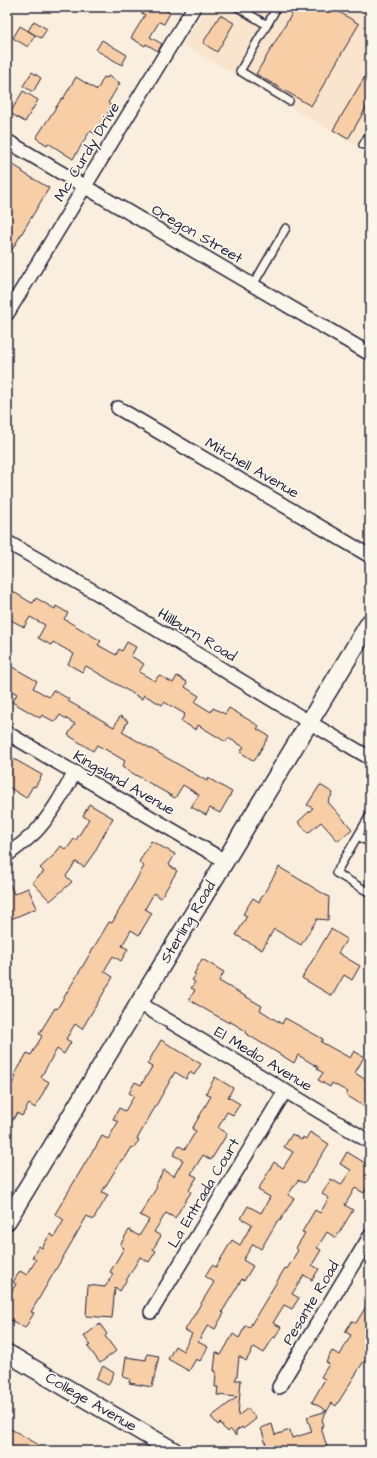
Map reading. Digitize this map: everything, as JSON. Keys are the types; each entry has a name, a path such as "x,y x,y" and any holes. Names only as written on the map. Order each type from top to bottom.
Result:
{"street":[{"name":"Mc Curdy Drive","path":"7,314 194,7"},
{"name":"Oregon Street","path":"7,141 370,354"},
{"name":"Mitchell Avenue","path":"118,408 370,556"},
{"name":"Hillburn Road","path":"7,542 95,592 370,758"},
{"name":"Sterling Road","path":"7,1221 370,622"},
{"name":"Kingsland Avenue","path":"7,733 225,861"},
{"path":"7,855 38,829 51,813 75,772"},
{"name":"El Medio Avenue","path":"139,1003 370,1142"},
{"name":"La Entrada Court","path":"151,1312 285,1091"},
{"name":"Pesante Road","path":"279,1387 370,1236"},
{"name":"College Avenue","path":"7,1353 174,1451"}],"lane":[{"path":"237,7 267,25"},
{"path":"277,7 240,71 289,101"},
{"path":"363,145 370,133"},
{"path":"253,285 286,228"},
{"path":"370,815 336,873 370,894"},
{"path":"358,836 370,843"}],"shaded area":[{"path":"206,7 370,7 370,154 183,44"}],"building":[{"path":"132,7 160,7 170,13 164,24 159,22 150,37 162,44 158,51 131,38 145,15"},
{"path":"296,7 331,7 359,24 311,106 256,74"},
{"path":"220,15 234,23 217,52 203,43"},
{"path":"34,21 47,29 41,38 28,31"},
{"path":"20,26 35,35 28,47 13,38"},
{"path":"102,40 127,55 122,65 96,50"},
{"path":"370,68 370,101 348,139 333,130"},
{"path":"32,72 41,78 33,92 23,86"},
{"path":"108,76 120,83 108,103 112,106 95,134 90,131 73,159 48,143 47,145 36,138 76,77 97,90 104,77 107,78"},
{"path":"23,91 38,100 25,122 10,113"},
{"path":"7,161 49,188 7,258"},
{"path":"7,588 30,602 33,603 36,598 55,609 56,606 68,613 64,619 101,641 98,645 116,655 119,649 122,651 127,642 136,647 131,656 144,664 139,672 155,681 159,675 173,683 177,676 187,682 185,687 199,696 195,702 211,712 213,708 225,714 229,708 259,726 257,729 269,736 254,761 240,752 244,747 228,738 226,742 198,725 196,730 181,721 185,714 164,702 162,705 144,695 142,699 86,666 82,672 68,664 74,654 53,642 51,645 38,638 45,625 30,617 24,627 7,618"},
{"path":"7,664 37,681 33,688 49,697 53,690 69,699 68,701 114,727 120,716 128,721 122,732 207,781 208,778 232,792 220,813 210,808 206,815 191,807 199,795 183,785 175,798 122,767 125,761 110,752 97,745 93,751 68,735 75,724 60,715 55,722 42,715 40,718 12,702 17,694 7,688"},
{"path":"7,755 42,775 26,798 7,786 7,780 11,773 7,770"},
{"path":"320,785 333,793 328,802 352,829 338,841 321,822 308,833 298,822 313,808 307,805"},
{"path":"89,804 113,818 94,853 84,867 76,862 66,876 72,882 50,901 32,882 44,872 40,868 61,846 66,850 74,839 76,840 89,819 83,816"},
{"path":"151,841 175,854 169,865 177,871 161,898 154,893 145,909 152,913 139,935 131,930 122,946 128,949 121,961 113,956 104,971 113,977 82,1029 75,1024 66,1039 71,1042 64,1054 57,1049 41,1077 49,1082 35,1108 29,1104 22,1116 17,1113 7,1129 7,1093 16,1077 14,1076 27,1053 31,1055 42,1036 39,1034 55,1008 57,1009 109,922 112,923 144,866 139,862"},
{"path":"279,867 329,897 328,920 317,919 301,945 274,929 262,950 236,935 247,916 243,914 253,898 259,902"},
{"path":"7,878 14,894 28,888 37,908 11,919 7,910"},
{"path":"331,929 347,939 338,953 360,966 352,980 344,975 332,996 302,978"},
{"path":"202,959 224,972 219,981 262,1006 260,1010 282,1024 285,1018 323,1039 321,1042 350,1058 354,1051 364,1057 355,1073 369,1082 365,1089 370,1092 370,1110 346,1095 348,1092 332,1083 330,1087 318,1080 323,1073 317,1069 318,1067 298,1055 294,1063 245,1033 246,1031 189,1000 195,990 191,988 195,982 192,980 196,975 194,974"},
{"path":"161,1040 201,1064 194,1075 190,1072 186,1079 175,1072 137,1139 139,1140 134,1148 132,1147 124,1160 122,1159 102,1192 108,1195 93,1220 87,1216 31,1312 34,1313 25,1328 7,1318 7,1299 16,1284 13,1282 20,1271 27,1275 36,1260 32,1257 39,1246 42,1248 50,1234 54,1237 64,1220 55,1214 102,1136 108,1139 118,1122 113,1119 119,1108 125,1111 134,1096 129,1093 135,1082 141,1085 152,1067 147,1064"},
{"path":"215,1077 233,1088 228,1097 240,1104 233,1115 227,1112 218,1128 227,1134 211,1160 203,1155 191,1174 197,1177 189,1190 191,1192 175,1218 166,1213 154,1232 161,1236 153,1249 156,1251 149,1262 140,1257 120,1291 115,1287 112,1318 86,1316 88,1285 105,1287 113,1274 110,1272 124,1248 120,1245 129,1230 139,1236 149,1220 140,1215 157,1187 155,1186 164,1170 174,1176 183,1160 173,1155 179,1146 185,1149 196,1131 192,1129 211,1096 206,1093"},
{"path":"310,1132 329,1144 304,1183 298,1180 288,1195 294,1198 280,1221 278,1220 261,1249 253,1244 243,1260 253,1266 244,1281 242,1279 222,1312 224,1313 215,1329 208,1325 198,1342 208,1347 200,1361 196,1359 189,1371 168,1359 175,1346 183,1351 192,1334 185,1330 214,1282 205,1276 212,1265 216,1267 232,1240 240,1245 252,1224 241,1218 248,1206 261,1213 270,1197 258,1190 274,1162 283,1168 293,1152 284,1147 292,1134 302,1140 303,1137 306,1139"},
{"path":"347,1152 370,1166 370,1183 364,1193 355,1188 345,1205 353,1210 336,1238 327,1232 317,1248 321,1250 312,1265 319,1269 312,1280 304,1275 292,1294 299,1298 292,1309 284,1305 273,1323 281,1327 275,1338 273,1337 264,1353 254,1347 246,1361 239,1356 237,1376 235,1380 241,1380 238,1416 248,1408 256,1419 243,1429 242,1427 236,1431 236,1436 230,1429 227,1432 220,1423 218,1425 211,1417 237,1397 217,1395 218,1387 215,1387 216,1371 214,1371 216,1352 221,1355 233,1334 239,1338 246,1325 249,1328 285,1268 287,1269 298,1250 296,1248 305,1233 302,1232 315,1210 320,1213 329,1198 322,1194 331,1179 341,1185 351,1170 340,1164"},
{"path":"370,1300 370,1365 364,1361 336,1406 332,1403 327,1411 312,1402 325,1379 321,1377 329,1364 326,1362 332,1351 340,1355 351,1335 345,1332 352,1321 356,1323"},
{"path":"100,1324 107,1334 105,1336 116,1351 100,1363 88,1347 90,1345 84,1336"},
{"path":"147,1354 159,1356 152,1387 129,1383 130,1379 123,1377 126,1357 146,1360"},
{"path":"103,1366 114,1373 108,1385 96,1379"},
{"path":"327,1411 322,1419 324,1426 321,1427 328,1451 268,1451 261,1428 272,1424 275,1435 290,1430 292,1438 312,1432 307,1417"},
{"path":"11,1429 39,1445 35,1451 7,1451 7,1436"}]}
